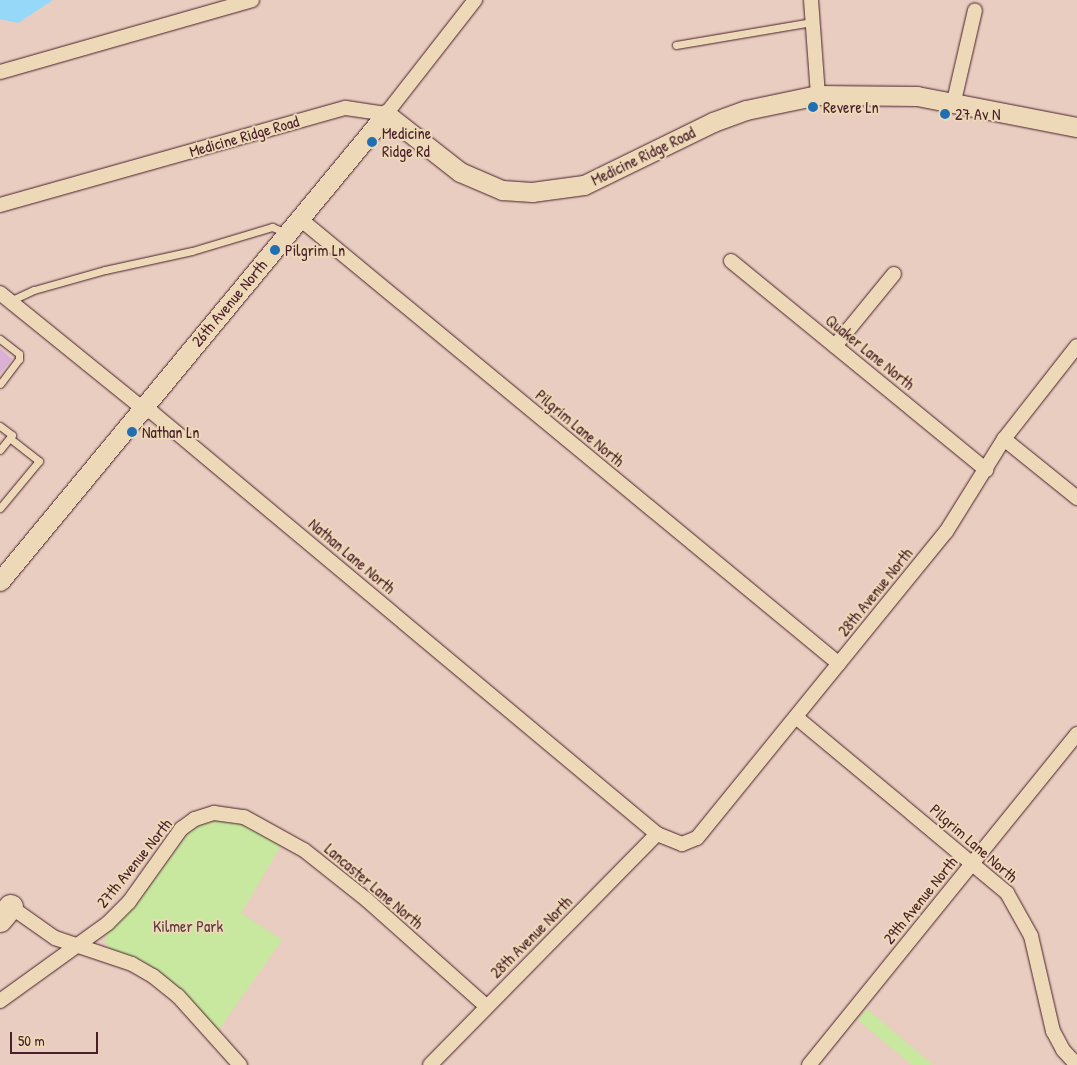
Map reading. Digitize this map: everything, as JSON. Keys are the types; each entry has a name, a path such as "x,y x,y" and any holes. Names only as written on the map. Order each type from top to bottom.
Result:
{"street":[{"path":"0,72 252,0"},
{"name":"26th Avenue North","path":"0,581 386,114 476,0"},
{"path":"811,0 818,95"},
{"path":"954,101 975,10"},
{"name":"Medicine Ridge Road","path":"0,205 346,108 386,114 460,172 502,190 532,192 584,185 714,122 746,110 818,95 887,93 954,101 1045,123 1077,127"},
{"name":"Pilgrim Lane North","path":"299,218 839,664"},
{"name":"Quaker Lane North","path":"731,262 986,470"},
{"path":"836,346 894,274"},
{"name":"Nathan Lane North","path":"5,297 142,408 153,413 657,834 682,844"},
{"name":"28th Avenue North","path":"682,844 697,838 946,532 1004,439 1077,346"},
{"path":"1004,439 1077,498"},
{"name":"Pilgrim Lane North","path":"796,717 1007,893 1025,922 1036,953 1053,1031 1063,1050 1077,1065"},
{"name":"29th Avenue North","path":"809,1065 1077,734"},
{"name":"27th Avenue North","path":"0,1001 78,947 108,923 129,902 181,830 205,815 227,814"},
{"name":"Lancaster Lane North","path":"227,814 244,817 284,838 329,868 486,1006"},
{"name":"28th Avenue North","path":"430,1065 657,834"},
{"path":"4,908 40,929 78,947 132,964 153,976 178,996 240,1065"}],"lane":[{"path":"676,45 812,22"},
{"path":"5,297 105,270 192,251 272,227 287,233"},
{"path":"0,338 19,354 19,359 0,384"},
{"path":"0,426 12,435 0,450"},
{"path":"0,508 38,461 10,438"}],"green space":[{"name":"Kilmer Park","path":"216,820 242,823 283,842 241,913 282,940 218,1031 180,988 149,965 112,951 105,942 105,936 139,901 188,833 199,824"},
{"path":"867,1009 933,1065 912,1065 858,1020"}],"water":[{"path":"0,0 53,0 18,23 0,19"}],"building":[{"path":"0,348 12,359 0,374"}],"place":[{"name":"Revere Ln","path":"813,107"},
{"name":"27 Av N","path":"945,114"},
{"name":"Medicine Ridge Rd","path":"372,142"},
{"name":"Pilgrim Ln","path":"275,250"},
{"name":"Nathan Ln","path":"132,432"}]}
